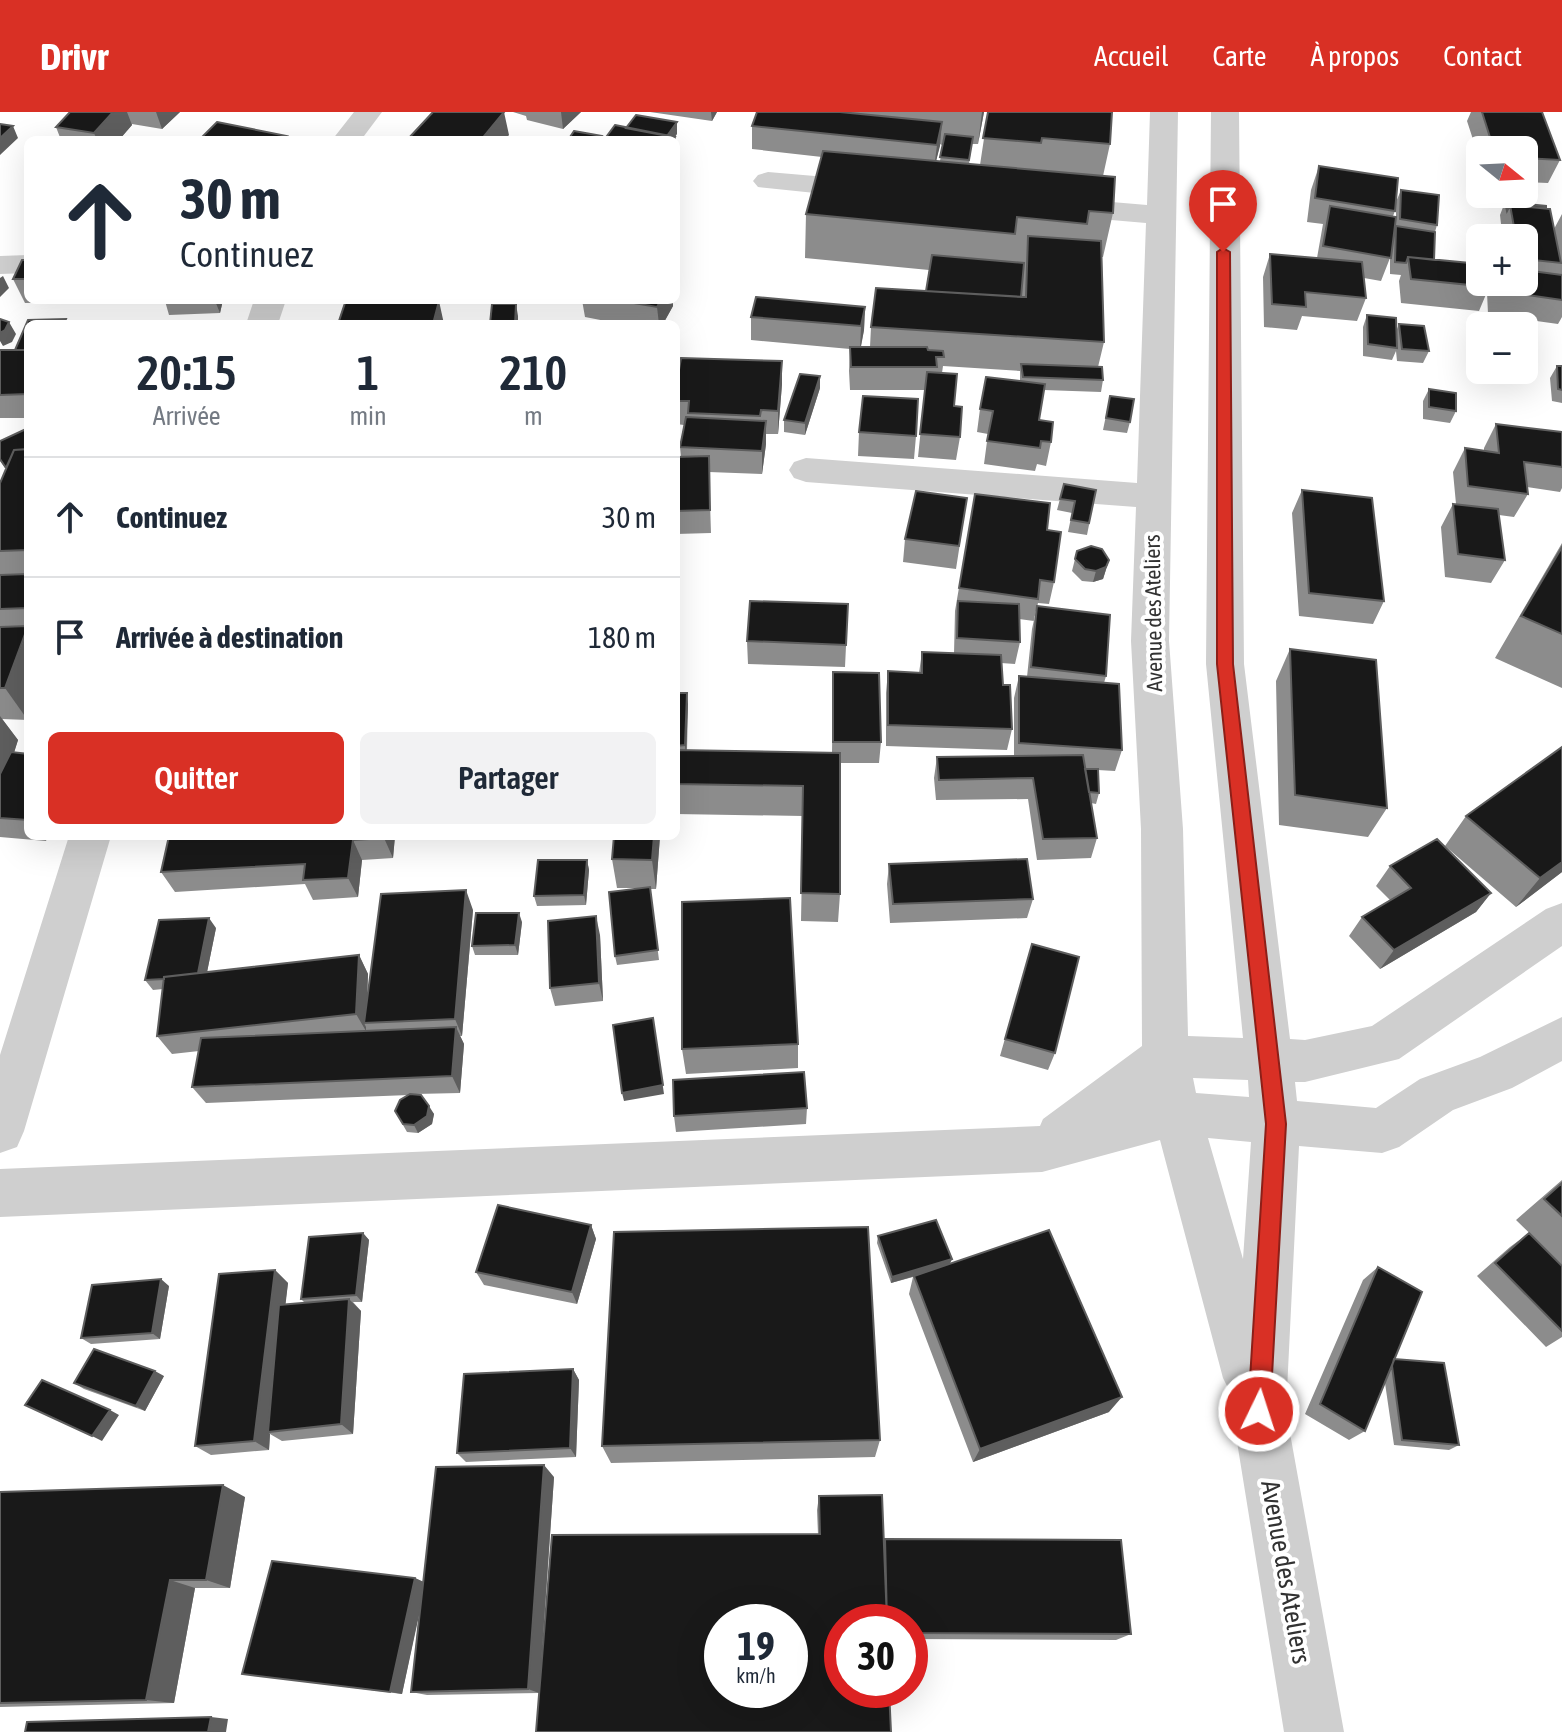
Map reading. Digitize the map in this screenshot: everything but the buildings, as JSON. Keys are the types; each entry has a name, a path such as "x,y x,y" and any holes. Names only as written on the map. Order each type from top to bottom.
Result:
{"street":[{"path":"349,136 368,112"},
{"name":"Avenue des Ateliers","path":"1164,112 1150,641 1162,829 1165,1056 1177,1113 1259,1411 1314,1732"},
{"name":"Avenue des Ateliers","path":"1225,112 1225,664 1276,1124 1259,1411"},
{"path":"768,181 894,192"},
{"path":"1019,203 1161,215"},
{"path":"0,265 24,264"},
{"path":"806,470 1152,496"},
{"path":"0,1131 89,840"},
{"path":"1042,1149 1165,1056 1305,1061 1383,1044 1562,922"},
{"path":"0,1193 1042,1149 1177,1113 1382,1131 1437,1094 1495,1073 1562,1038"}],"route":[{"path":"1223,252 1225,664 1276,1124 1259,1411"}]}
